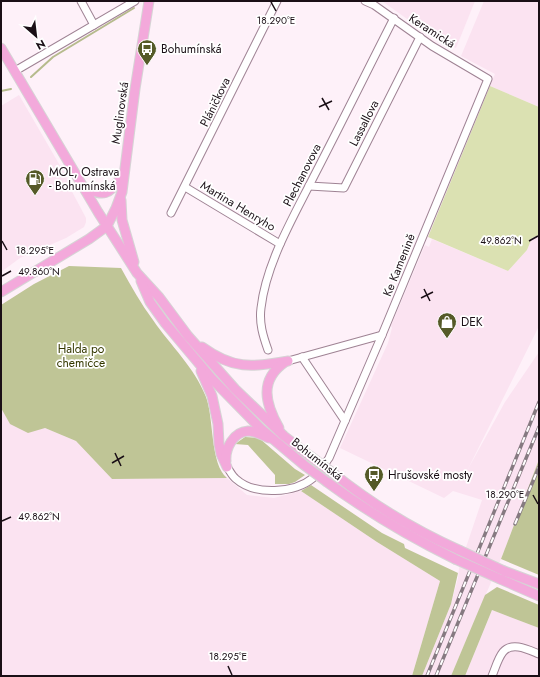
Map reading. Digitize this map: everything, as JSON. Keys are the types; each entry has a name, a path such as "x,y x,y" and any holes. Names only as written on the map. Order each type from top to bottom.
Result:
{"main road":[{"name":"Muglinovská","path":"107,226 121,197 149,1"},
{"name":"Bohumínská","path":"1,48 107,226 138,273 163,302 188,336 235,389 284,436 354,490 393,516 459,550 539,596"},
{"path":"84,188 103,194 112,189 123,176"},
{"path":"121,197 122,220 138,273"},
{"path":"1,292 66,254 107,226"},
{"name":"Bohumínská","path":"138,273 150,302 196,361 244,412 304,465 360,506 388,523 455,559 502,575 539,584"},
{"path":"188,336 211,353 245,366 265,365 288,361"},
{"path":"196,361 212,396 218,424 221,454 227,467"},
{"path":"284,436 269,409 266,398 267,386 270,377 276,369 288,361"},
{"path":"227,467 227,450 232,441 244,432 254,432 282,447"}],"street":[{"path":"81,1 94,25"},
{"path":"15,71 135,1"},
{"name":"Pláničkova","path":"171,213 277,1"},
{"name":"Keramická","path":"365,1 374,5 420,37 488,79"},
{"name":"Plechanovova","path":"268,350 260,322 261,308 265,289 280,244 394,18"},
{"name":"Lassallova","path":"310,186 344,188 420,37"},
{"name":"Ke Kamenině","path":"227,467 236,480 259,489 273,491 289,489 303,484 313,478 323,467 329,458 382,335 488,79"},
{"name":"Martina Henryho","path":"185,187 280,244"},
{"path":"288,361 382,335"},
{"path":"302,357 345,421"},
{"path":"492,676 503,652 508,648 524,648 539,654"}],"shaded area":[{"path":"382,1 475,1 456,48 431,36"},
{"path":"484,1 539,1 539,107 490,86 495,74 461,56"},
{"path":"19,95 66,176 69,186 86,218 86,222 84,227 66,238 20,258 1,272 1,106"},
{"path":"539,235 539,326 468,469 505,402 539,352 539,463 538,462 501,559 451,676 422,676 451,604 459,568 482,500 453,491 444,498 340,448 388,343 392,328 391,326 425,245 429,247 432,239 508,271 527,250 532,238"},
{"path":"1,408 10,424 45,428 76,441 112,479 227,478 247,495 274,498 301,491 377,542 440,581 412,676 1,676"},
{"path":"492,610 539,628 539,676 465,676"}],"green space":[{"path":"490,86 539,107 539,235 532,238 527,250 508,271 428,237"},
{"name":"Halda po chemičce","path":"69,266 121,268 144,308 189,366 201,386 209,406 215,452 222,471 227,478 112,479 76,441 45,428 28,433 10,424 1,408 1,305 34,284"},
{"path":"245,437 259,438 295,469 305,475 289,484 275,484 275,475 248,445 235,444"},
{"path":"538,462 539,463 539,575 501,559"},
{"path":"311,485 382,533 404,544 405,548 458,573 451,604 422,676 412,676 440,581 377,542 301,491"},
{"path":"497,587 539,605 539,628 492,610 465,676 451,676 485,595"}],"waterway":[{"path":"31,77 53,57 134,8"},
{"path":"1,91 11,89"}],"railway":[{"path":"427,676 539,402"},
{"path":"436,676 539,427"},
{"path":"515,524 539,467"}],"place":[{"name":"Bohumínská","path":"147,66"},
{"name":"MOL, Ostrava - Bohumínská","path":"35,196"},
{"name":"DEK","path":"447,339"},
{"name":"Hrušovské mosty","path":"374,492"}]}
